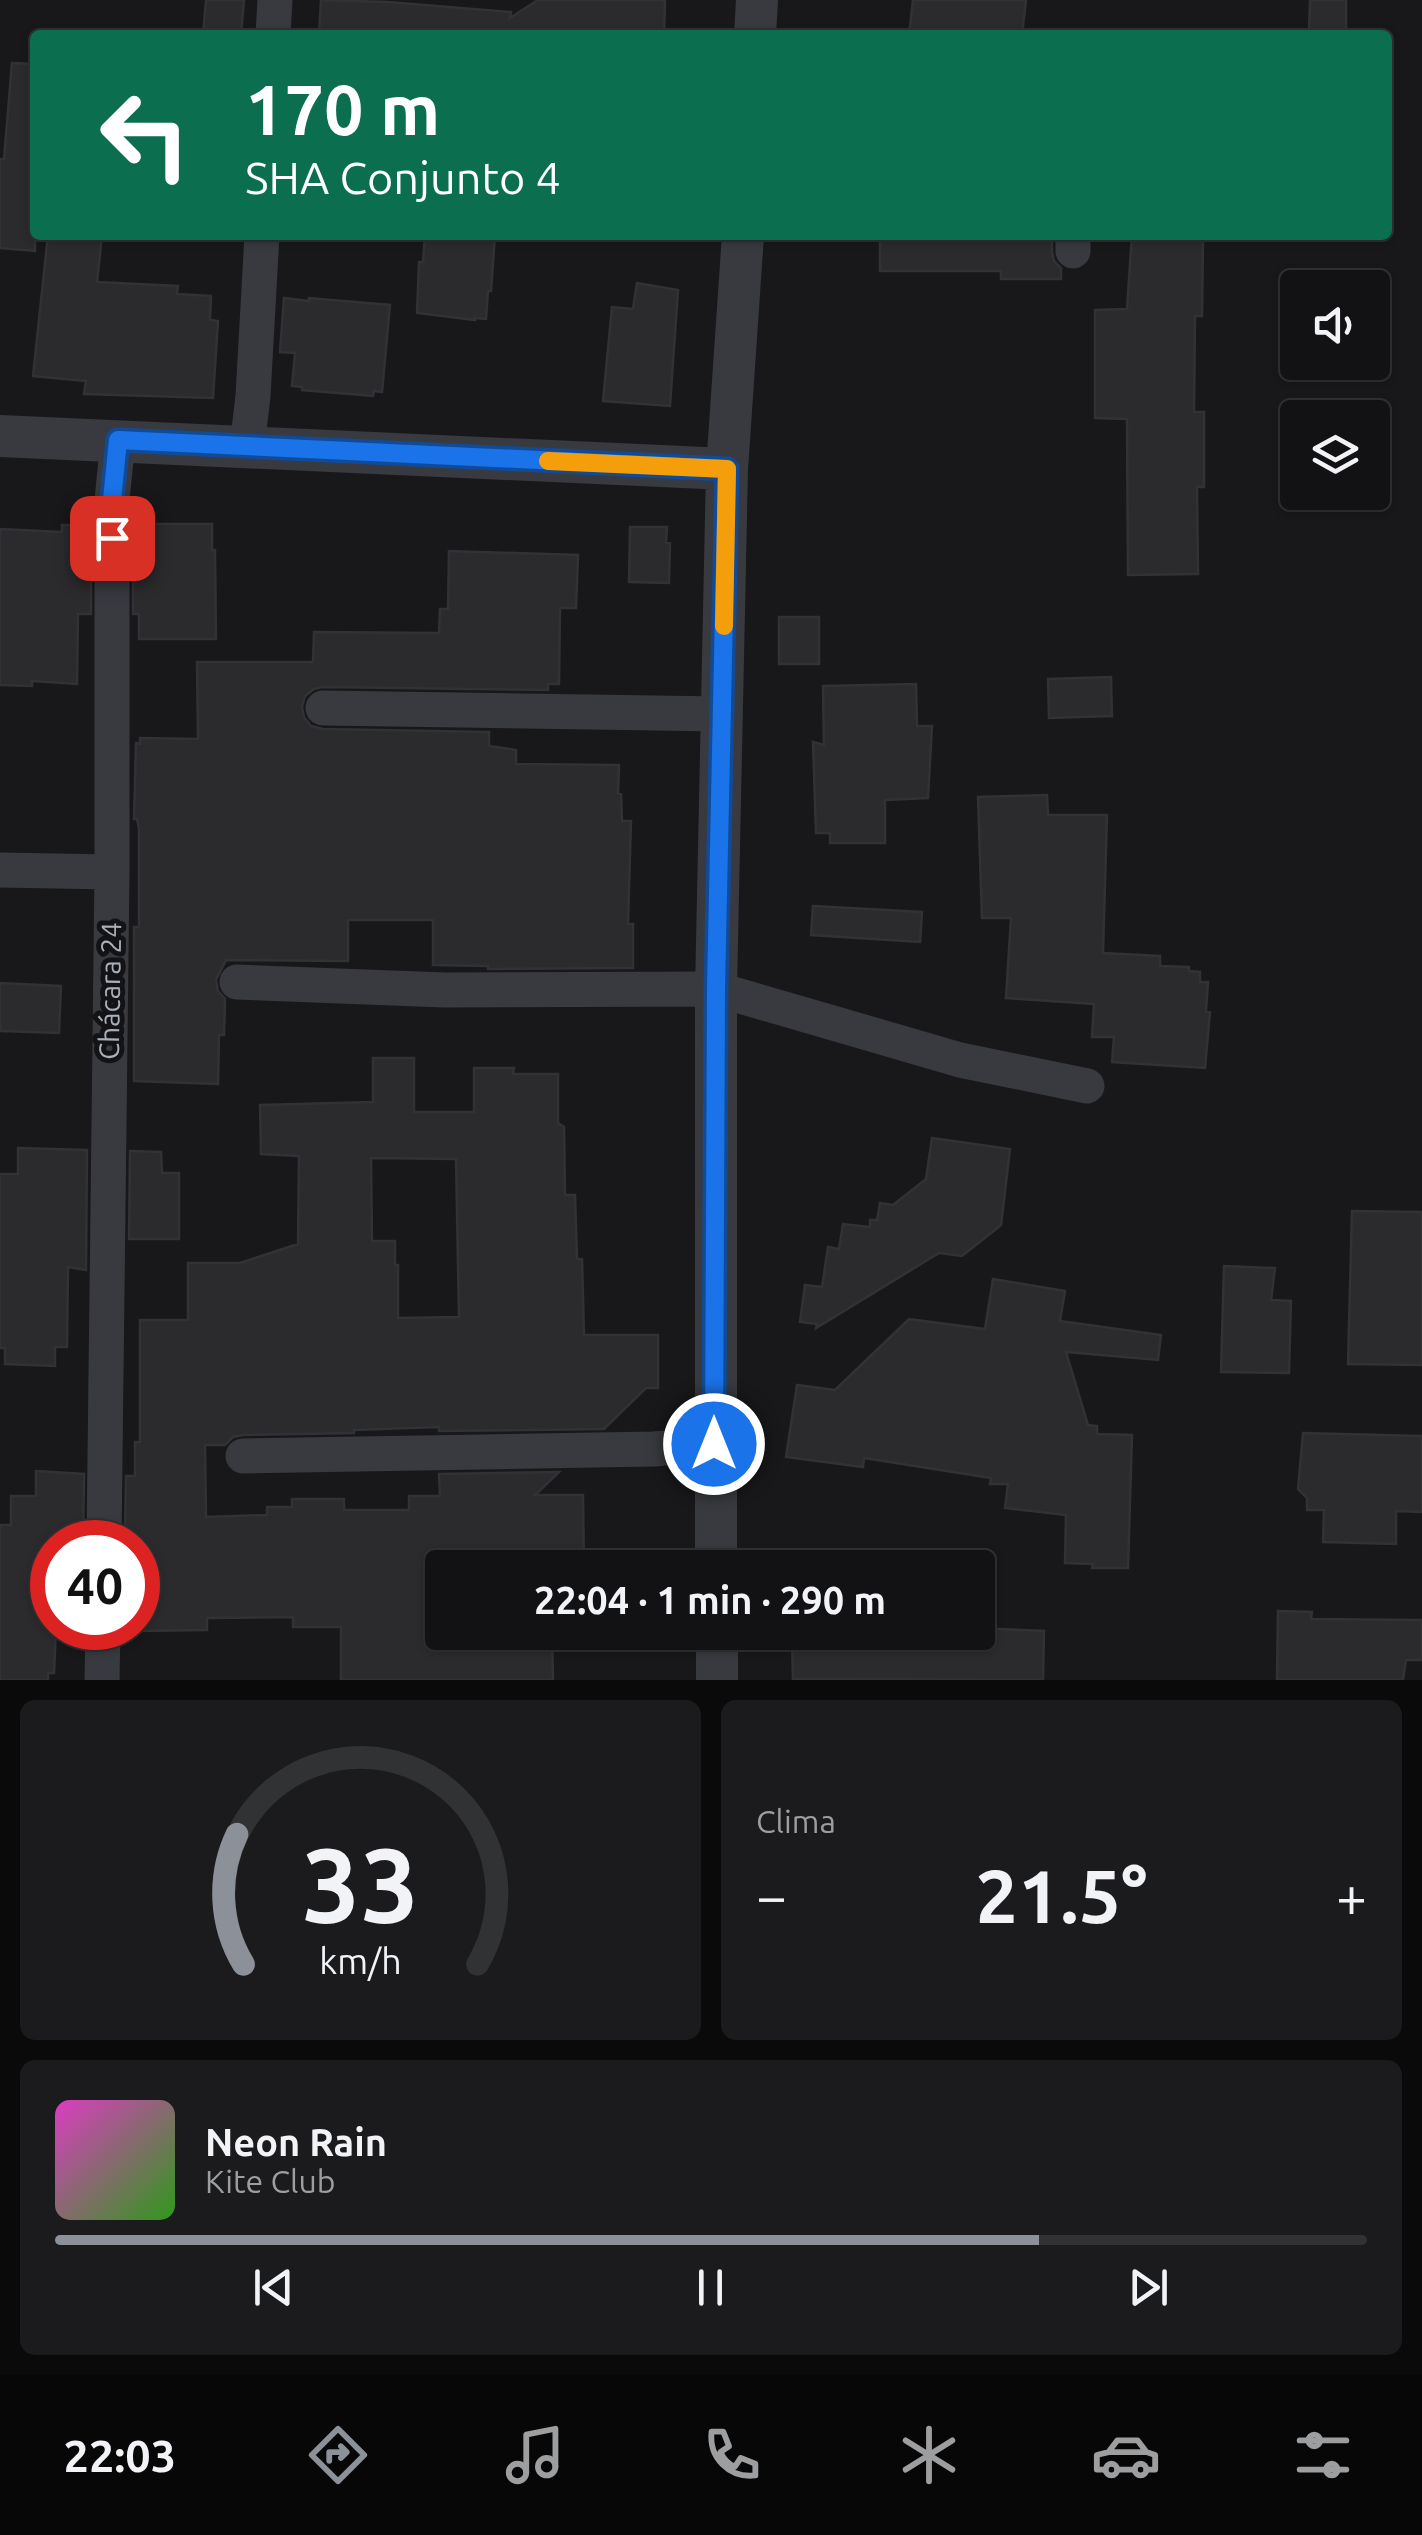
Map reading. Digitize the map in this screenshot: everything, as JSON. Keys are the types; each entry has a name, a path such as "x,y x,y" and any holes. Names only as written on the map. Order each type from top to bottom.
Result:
{"street":[{"path":"273,30 275,0"},
{"path":"755,30 757,0"},
{"path":"247,448 262,240"},
{"path":"716,1550 716,989 727,469 743,240"},
{"path":"0,436 727,469"},
{"name":"Chácara 24","path":"104,1520 112,500 118,440"},
{"path":"323,708 722,714"},
{"path":"0,870 112,872"},
{"path":"237,982 446,990 716,989 960,1060 1086,1086"},
{"path":"243,1456 654,1449 714,1444"},
{"path":"102,1680 103,1650"},
{"path":"716,1650 717,1680"}],"building":[{"path":"206,0 244,0 241,30 203,30"},
{"path":"321,0 511,12 510,18 538,0 665,0 664,30 319,30"},
{"path":"913,0 1026,0 1023,30 910,30"},
{"path":"1310,0 1346,0 1346,30 1309,30"},
{"path":"12,63 30,64 30,240 35,240 35,251 0,248 0,159 4,159"},
{"path":"47,240 101,240 97,282 178,286 177,294 211,296 210,320 218,321 213,398 84,394 86,381 33,376"},
{"path":"425,240 495,240 486,319 417,313 419,262 423,262"},
{"path":"880,240 1052,240 1061,279 1001,279 1001,271 880,271"},
{"path":"1132,240 1203,240 1202,316 1195,316 1194,412 1204,412 1204,487 1197,487 1198,574 1128,575 1127,419 1095,418 1095,310 1127,309"},
{"path":"637,283 678,290 670,406 603,401 612,307 633,309"},
{"path":"284,298 390,305 382,392 374,391 373,396 292,386 295,353 280,352"},
{"path":"133,524 212,524 216,639 139,639 139,614 133,614"},
{"path":"62,525 91,525 91,614 78,614 77,684 32,681 32,686 0,685 0,529 62,532"},
{"path":"630,527 667,527 669,583 629,582"},
{"path":"449,551 578,555 576,608 560,608 559,684 548,684 548,690 322,687 305,696 304,717 311,726 323,729 489,732 489,746 516,750 516,764 619,765 622,821 631,821 628,924 633,924 633,968 488,969 433,965 433,920 348,920 348,961 226,960 216,980 225,999 224,1035 219,1035 218,1084 134,1081 134,927 139,927 139,829 134,819 136,743 140,744 140,738 198,739 197,662 313,662 314,632 439,633 440,609 448,609"},
{"path":"779,617 819,617 819,664 779,664"},
{"path":"1111,677 1112,716 1049,718 1048,679"},
{"path":"916,684 917,726 932,726 928,798 885,800 885,843 830,843 830,833 816,833 813,742 824,745 823,686"},
{"path":"1047,795 1048,815 1107,815 1103,953 1160,956 1160,966 1189,967 1189,971 1200,972 1200,982 1208,982 1206,1011 1210,1012 1205,1068 1112,1062 1114,1037 1092,1037 1094,1004 1006,998 1011,918 982,918 978,797"},
{"path":"813,906 922,912 920,942 811,935"},
{"path":"0,983 61,986 59,1033 0,1031"},
{"path":"373,1058 414,1058 414,1112 474,1112 474,1068 514,1068 513,1074 558,1074 565,1195 575,1195 577,1259 582,1259 584,1335 658,1335 658,1388 646,1388 604,1429 354,1430 243,1435 233,1437 225,1445 205,1445 206,1517 267,1515 267,1507 292,1507 292,1499 344,1499 344,1510 409,1510 409,1496 440,1496 439,1474 559,1472 535,1495 583,1495 584,1550 425,1550 425,1650 552,1650 553,1680 341,1680 341,1627 293,1627 293,1617 207,1618 207,1630 160,1631 160,1520 125,1520 126,1476 135,1476 135,1442 140,1442 140,1320 188,1320 188,1263 240,1263 298,1244 299,1156 261,1154 260,1105 373,1102","holes":["371,1158 456,1159 459,1317 398,1318 395,1241 372,1241"]},
{"path":"932,1138 1010,1149 1001,1225 962,1256 939,1253 816,1328 817,1324 800,1322 805,1285 822,1287 828,1247 839,1249 843,1224 870,1227 870,1220 877,1220 880,1203 893,1205 926,1179"},
{"path":"18,1148 87,1150 86,1270 68,1267 67,1347 55,1347 55,1366 5,1364 5,1348 0,1348 0,1174 18,1174"},
{"path":"130,1151 161,1152 162,1173 179,1173 179,1239 129,1239"},
{"path":"1352,1211 1422,1212 1422,1365 1348,1364"},
{"path":"1224,1266 1275,1268 1271,1300 1291,1301 1289,1373 1221,1372"},
{"path":"993,1279 1065,1291 1060,1321 1161,1335 1158,1360 1066,1352 1088,1425 1097,1426 1097,1434 1132,1435 1128,1568 1065,1563 1066,1515 1005,1508 1008,1484 990,1484 991,1478 864,1458 863,1467 786,1457 797,1385 835,1390 909,1319 985,1329"},
{"path":"1303,1433 1422,1436 1422,1512 1396,1511 1396,1544 1323,1542 1324,1510 1307,1510 1307,1498 1298,1489"},
{"path":"36,1471 84,1474 83,1520 30,1520 30,1650 55,1650 54,1673 48,1673 48,1680 0,1680 0,1525 11,1525 11,1496 36,1496"},
{"path":"1278,1611 1312,1612 1311,1619 1422,1620 1422,1660 1406,1660 1403,1680 1277,1680"},
{"path":"995,1629 1044,1631 1043,1680 793,1679 792,1650 995,1650"}],"slow traffic":[{"path":"548,461 727,469 724,626"}],"route":[{"path":"112,538 118,440 727,469 716,989 714,1444"}]}
